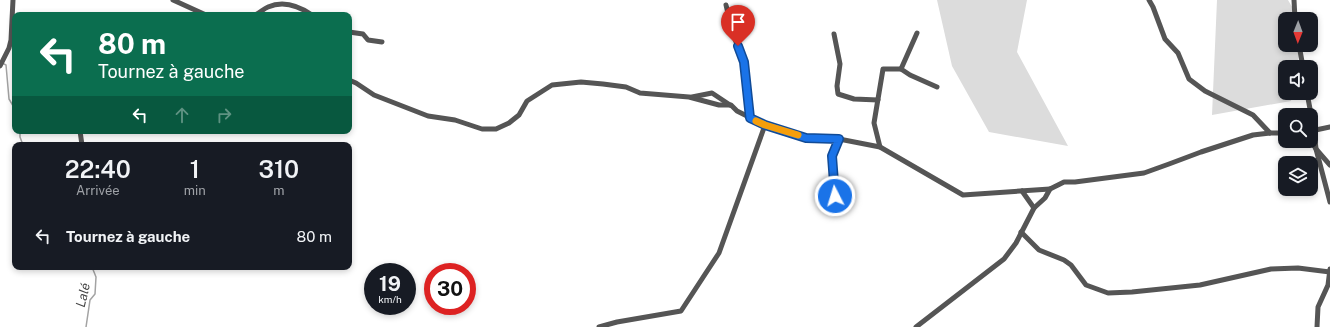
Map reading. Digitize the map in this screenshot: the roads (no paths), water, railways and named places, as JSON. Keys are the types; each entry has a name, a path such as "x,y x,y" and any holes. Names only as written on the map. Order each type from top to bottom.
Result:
{"street":[{"path":"13,0 13,12"},
{"path":"173,0 199,12"},
{"path":"1149,0 1154,7 1165,39 1178,53 1189,79 1205,91 1253,115 1270,133"},
{"path":"1294,0 1295,12"},
{"path":"260,12 269,7 288,3 308,12"},
{"path":"726,5 733,34 744,62 750,118"},
{"path":"352,32 363,34 368,40 382,42"},
{"path":"901,69 917,33"},
{"path":"834,34 840,64 837,86 838,94 854,99 878,100"},
{"path":"0,66 12,42"},
{"path":"880,147 874,123 883,69 901,69 910,75 937,87"},
{"path":"352,81 374,95 428,116 456,120 482,129 496,129 509,123 519,114 527,101 552,85 581,82 626,87 640,92 689,97 719,105 731,105"},
{"path":"689,97 712,93 731,105 737,111 750,118 765,125 806,138 839,139 880,147 963,195 1050,189 1064,182 1075,182 1144,173 1252,135 1278,133"},
{"path":"599,327 617,322 681,311 719,253 765,125"},
{"path":"1318,129 1330,127"},
{"path":"835,196 832,156 839,139"},
{"path":"1316,149 1330,165"},
{"path":"1316,149 1330,202"},
{"path":"916,327 1004,259 1016,243 1034,208 1045,198 1050,189"},
{"path":"1022,191 1034,208"},
{"path":"1021,232 1039,250 1064,260 1071,265 1086,285 1108,293 1200,285 1271,269 1298,268 1330,272"},
{"path":"1317,327 1318,307 1328,285 1330,269"}],"waterway":[{"name":"Lalé","path":"2,63 6,65 9,99 12,104"},
{"name":"Lalé","path":"20,134 22,142"},
{"name":"Lalé","path":"86,327 90,300 95,294 96,277 93,270"}]}
